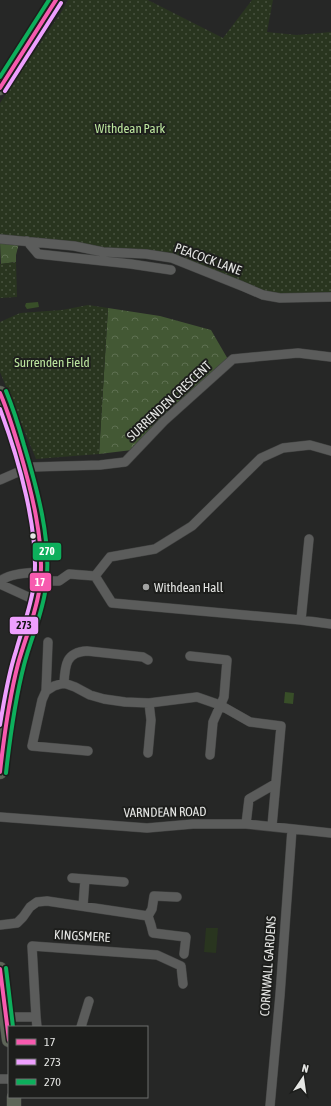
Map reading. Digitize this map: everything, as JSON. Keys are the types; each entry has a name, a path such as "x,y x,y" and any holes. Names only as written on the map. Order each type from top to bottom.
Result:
{"highway":[{"path":"0,88 56,0"},
{"path":"0,393 7,409 25,469 38,535 41,576 37,601 18,664 3,723 0,772"},
{"path":"0,969 8,1032"}],"street":[{"name":"PEACOCK LANE","path":"0,239 74,246 103,252 146,254 172,258 263,295 280,298 331,297"},
{"name":"PEACOCK LANE","path":"27,241 38,254 132,264 171,270"},
{"name":"SURRENDEN CRESCENT","path":"0,480 33,467 100,465 125,462 164,421 233,359 298,353 331,357"},
{"path":"95,576 110,557 155,549 192,526 261,458 283,448 310,445 331,451"},
{"path":"301,620 309,539"},
{"path":"37,601 0,583 5,578 30,572 59,581 69,574 95,576"},
{"path":"95,576 112,603 331,624"},
{"path":"48,642 46,692 42,700 32,746 88,751"},
{"path":"64,683 64,670 66,662 75,653 81,651 143,657 148,660"},
{"path":"190,656 227,660 224,697 213,722 210,755"},
{"path":"46,692 54,686 64,683 90,695 125,702 149,703 197,697 220,705 250,722 281,726 272,826"},
{"path":"148,754 151,720 149,703"},
{"path":"246,824 249,799 276,784"},
{"name":"VARNDEAN ROAD","path":"0,817 147,828 193,824 246,824 331,833"},
{"name":"CORNWALL GARDENS","path":"270,1106 292,829"},
{"path":"72,878 124,882"},
{"path":"83,906 85,879"},
{"path":"177,898 154,896 152,909 148,916 152,933 186,937 184,954"},
{"path":"0,924 17,923 30,907 37,902 47,900 148,916"},
{"name":"KINGSMERE","path":"37,1026 32,946 157,955 181,966 183,984"},
{"path":"81,1026 89,1001"},
{"path":"6,1017 36,1017"}],"green space":[{"name":"Withdean Park","path":"68,0 148,0 223,38 252,0 273,0 267,32 297,35 331,32 331,294 280,296 167,252 102,249 0,237 0,103"},
{"path":"0,242 19,243 16,262 1,264"},
{"path":"16,262 17,297 0,298 0,264"},
{"name":"Surrenden Field","path":"88,305 108,308 99,454 36,459 0,372 0,322 20,313 62,310"},
{"path":"108,308 160,316 211,330 229,361 132,450 99,454"},
{"path":"206,928 218,928 216,953 204,952"}],"shaded area":[{"path":"38,302 39,307 27,309 25,306 26,303"},
{"path":"285,692 294,693 293,704 284,703"}],"transit line":[{"name":"270","path":"0,77 49,0"},
{"name":"17","path":"0,88 56,0"},
{"name":"273","path":"5,91 61,3"},
{"name":"270","path":"6,391 20,431 34,479 42,515 47,551 46,586 42,606 24,665 18,692 6,773"},
{"name":"17","path":"0,393 8,413 28,481 36,516 41,551 40,585 34,615 18,664 12,691 0,772"},
{"name":"273","path":"0,409 14,449 26,495 31,518 35,564 33,593 11,669 0,725"},
{"name":"270","path":"6,968 13,1026"},
{"name":"17","path":"0,969 8,1032"}],"place":[{"name":"Withdean Hall","path":"146,587"}]}
